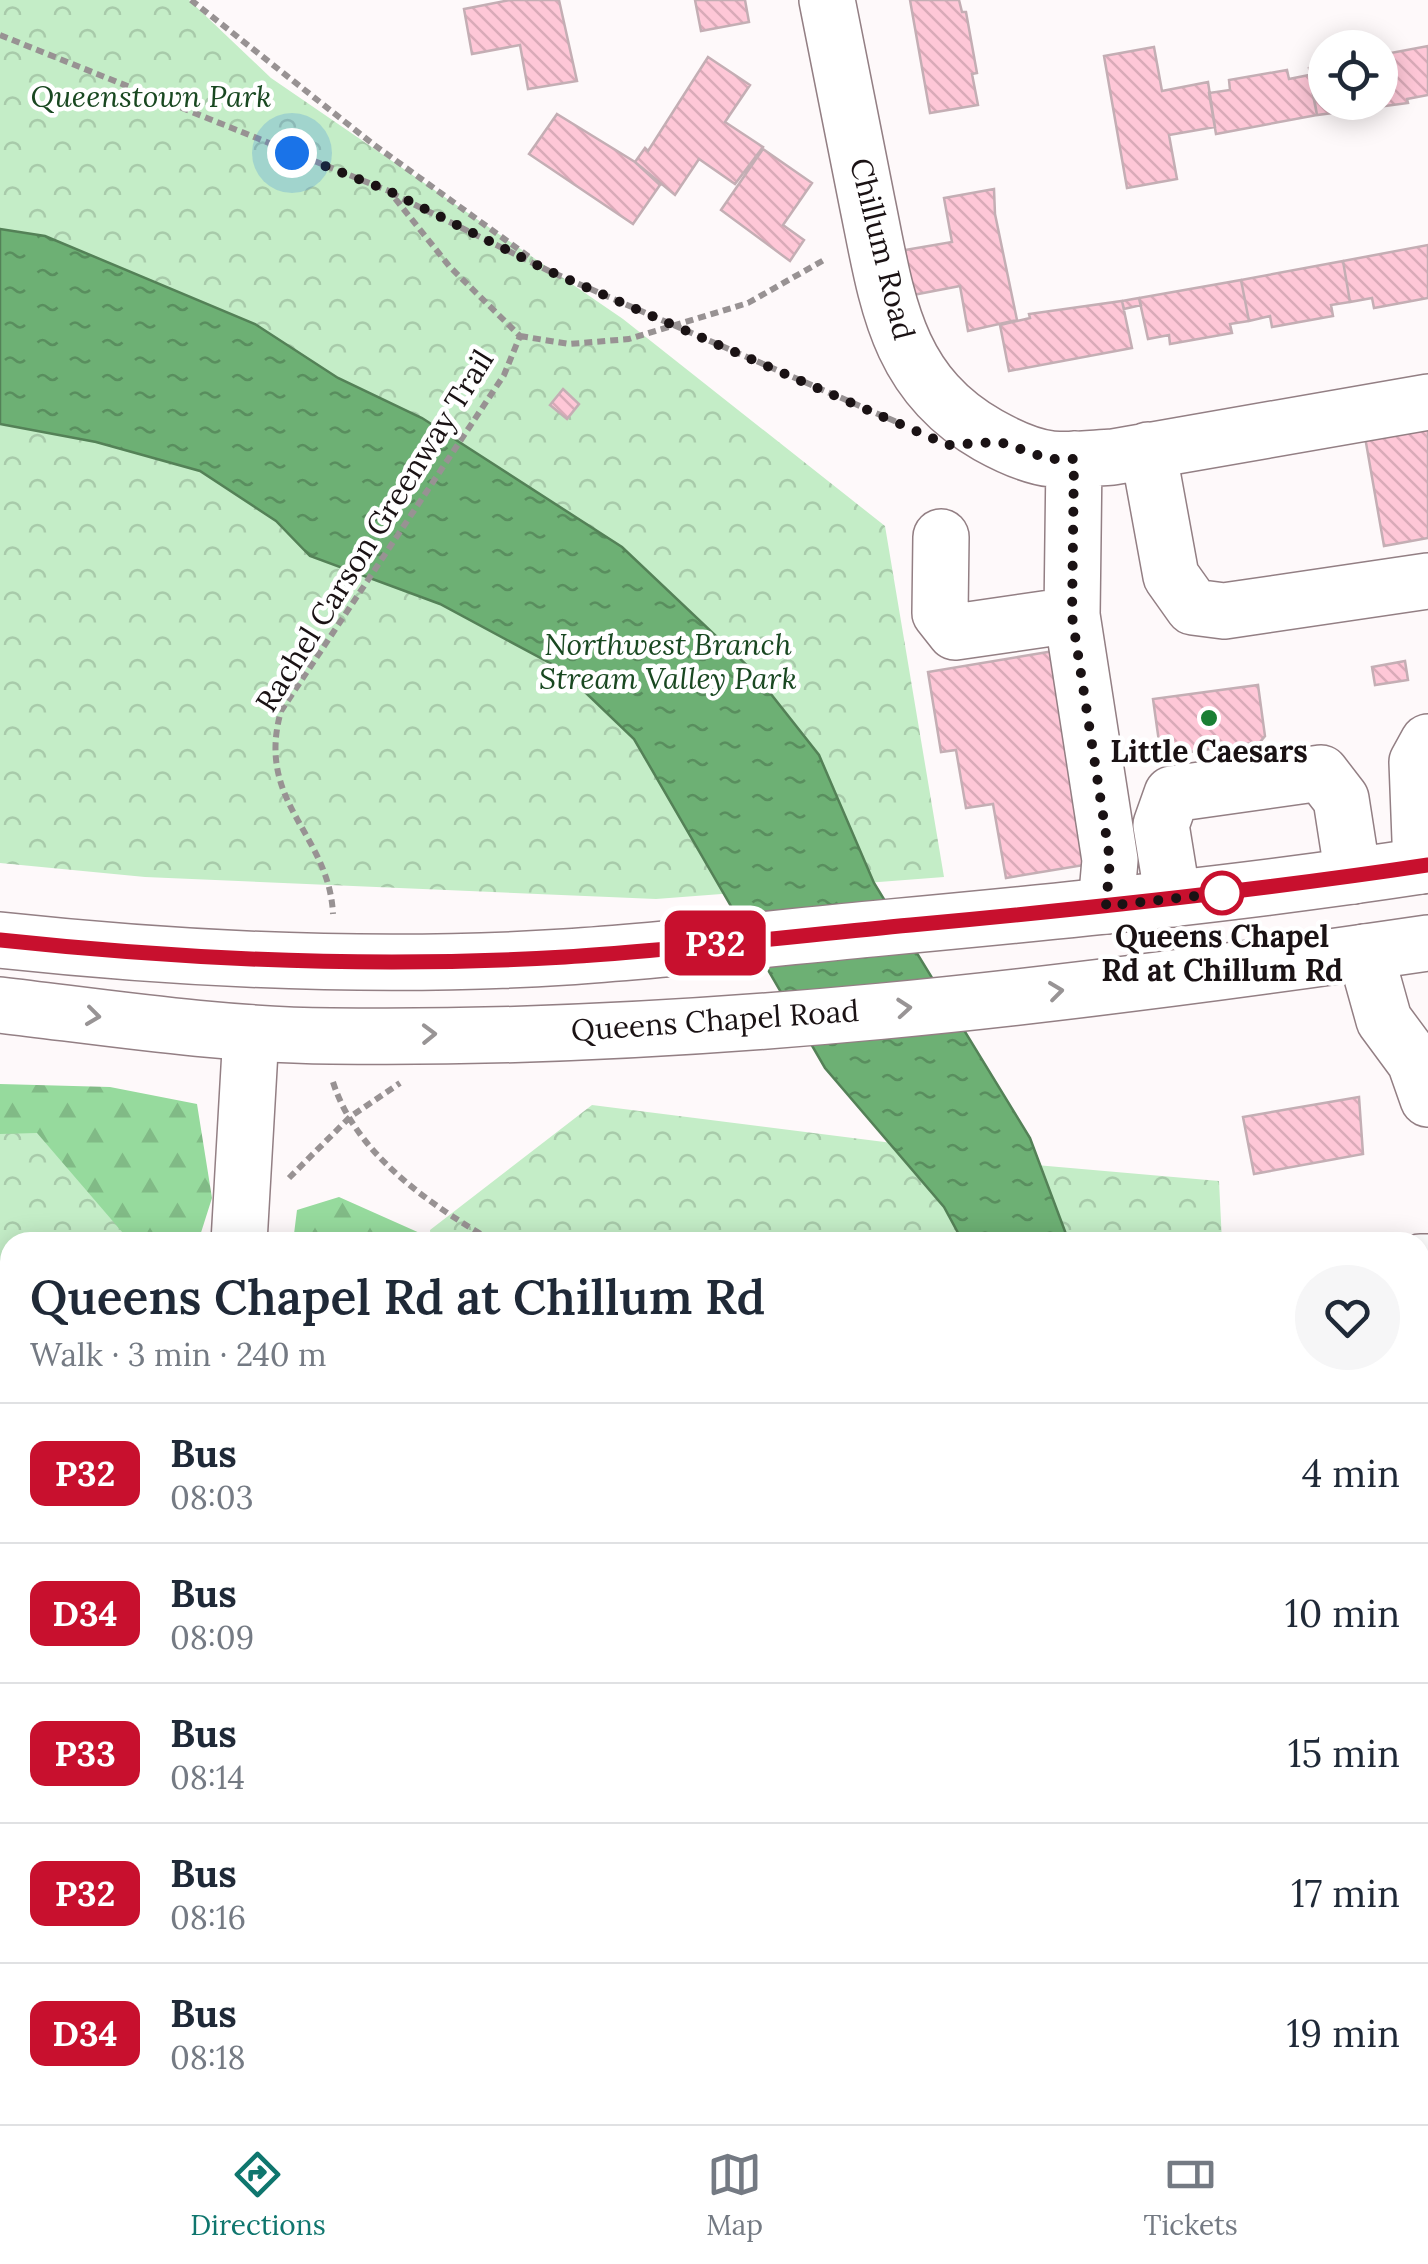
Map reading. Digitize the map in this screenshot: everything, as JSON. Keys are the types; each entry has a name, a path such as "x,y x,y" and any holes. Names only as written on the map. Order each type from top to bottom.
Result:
{"main road":[{"name":"Chillum Road","path":"826,0 882,271 910,358 923,382 955,416 1033,454 1049,459 1074,459 1428,402"},
{"path":"1148,450 1171,576 1194,607 1224,611 1428,581"},
{"path":"1074,459 1072,616 1110,860 1106,906"},
{"path":"941,537 940,613 955,632 1072,616"},
{"path":"0,940 126,953 335,962 563,957 1106,906 1353,876 1424,866 1423,801 1417,762 1428,742"},
{"path":"1173,898 1161,825 1172,794 1320,773 1341,798 1353,876"},
{"name":"Queens Chapel Road","path":"0,1005 251,1033 331,1036 586,1030 778,1020 960,1003 1428,943"},
{"path":"1365,952 1384,1020 1414,1062 1428,1100"},
{"path":"240,1232 251,1033"}],"path":[{"path":"190,0 372,144 549,271"},
{"name":"Rachel Carson Greenway Trail","path":"0,36 389,191 450,268 520,336 504,375 480,413 280,711 272,741 274,767 284,796 327,881 334,927"},
{"path":"389,191 549,271 913,430"},
{"path":"520,336 569,344 629,339 748,303 824,260"},
{"path":"331,1068 334,1086 350,1117 406,1182 479,1232"},
{"path":"284,1182 302,1170 350,1117 409,1078"}],"green space":[{"name":"Northwest Branch Stream Valley Park","path":"0,0 189,0 271,78 623,319 885,526 944,877 656,899 145,877 0,863"},
{"path":"0,1084 110,1087 197,1104 212,1198 201,1232 0,1232"},
{"path":"592,1105 995,1156 1012,1163 1219,1181 1222,1232 430,1232"},
{"path":"37,1133 122,1232 0,1232 0,1134"},
{"path":"339,1197 418,1232 294,1232 297,1210"}],"water":[{"path":"0,229 45,236 255,324 338,378 422,418 622,547 752,670 819,755 874,883 1030,1138 1065,1232 958,1232 944,1207 825,1068 634,739 561,669 440,604 310,556 276,521 200,471 96,442 0,424"}],"building":[{"path":"510,0 559,0 577,81 528,89 520,45 472,54 464,9"},
{"path":"695,0 745,0 749,22 701,31"},
{"path":"910,0 959,0 962,12 966,12 977,73 972,74 978,105 930,113"},
{"path":"1428,46 1428,95 1398,104 1398,52"},
{"path":"1154,47 1162,91 1208,82 1215,127 1169,135 1177,179 1127,188 1104,56"},
{"path":"708,57 750,85 725,122 763,147 735,184 699,159 675,195 635,162 645,148 648,151"},
{"path":"1287,70 1289,79 1308,75 1308,117 1216,134 1209,93 1230,90 1229,80"},
{"path":"557,114 635,162 660,185 633,224 529,154"},
{"path":"763,149 812,183 783,225 804,240 790,261 721,210"},
{"path":"994,189 995,214 1017,320 968,331 960,286 913,295 905,250 952,242 944,198"},
{"path":"1428,245 1428,298 1374,308 1372,298 1350,302 1343,261"},
{"path":"1343,261 1350,302 1331,305 1333,316 1272,327 1270,316 1249,321 1241,280"},
{"path":"1241,280 1249,321 1230,324 1232,333 1170,344 1169,335 1148,339 1139,298"},
{"path":"1139,298 1141,305 1124,309 1122,301"},
{"path":"1122,301 1132,348 1009,371 1000,325 1030,318 1029,314"},
{"path":"563,389 579,404 567,419 550,405"},
{"path":"1428,419 1428,538 1384,546 1365,437"},
{"path":"1060,650 1096,863 1006,878 993,804 966,808 956,750 941,752 928,672"},
{"path":"1405,661 1408,680 1375,685 1372,667"},
{"name":"Little Caesars","path":"1258,685 1265,736 1260,742 1161,756 1153,699"},
{"path":"1359,1097 1363,1154 1254,1174 1243,1117"}],"bus line":[{"name":"P32","path":"0,940 126,953 335,962 563,957 1012,916 1272,888 1428,865"}],"place":[{"name":"Little Caesars","path":"1209,718"},
{"name":"Queens Chapel Rd at Chillum Rd","path":"1222,893"}],"route":[{"path":"292,153 389,191 549,271 948,445 1000,442 1049,459 1074,459 1072,616 1110,860 1106,906 1222,893"}],"park label":[{"name":"Queenstown Park","path":"151,97"}]}
